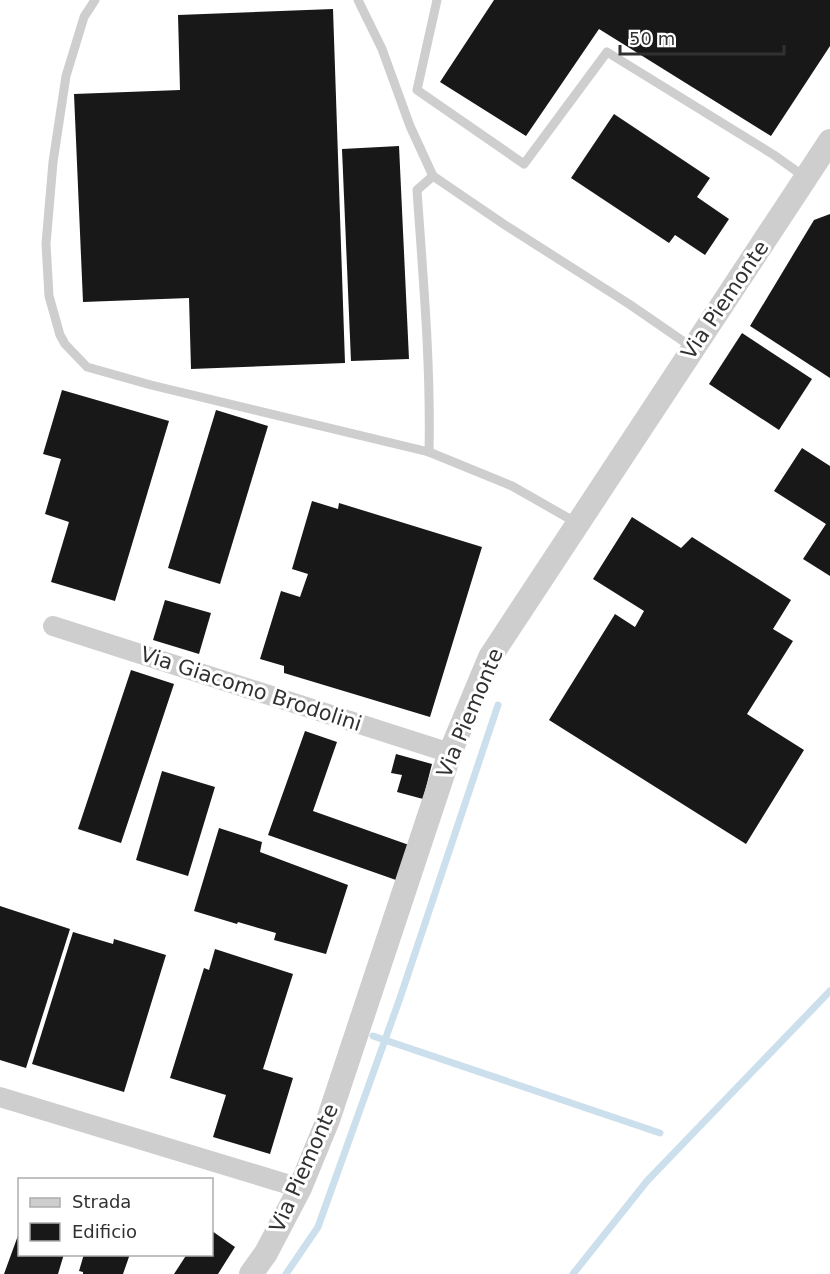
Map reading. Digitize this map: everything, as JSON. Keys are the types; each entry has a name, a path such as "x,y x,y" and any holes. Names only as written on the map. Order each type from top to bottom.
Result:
{"street":[{"name":"Via Piemonte","path":"251,1274 266,1253 300,1188 328,1120 450,753 490,657 830,141"},
{"name":"Via Giacomo Brodolini","path":"53,626 450,753"},
{"path":"0,1097 300,1188"}],"lane":[{"path":"94,0 84,17 66,76 53,162 46,244 49,296 60,335 65,344 87,367 429,452 512,486 577,524"},
{"path":"358,0 382,49 410,126 432,176 693,348"},
{"path":"437,0 417,90 524,164 607,52 774,155 806,178"},
{"path":"429,452 428,351 417,190 432,176"}],"building":[{"path":"494,0 830,0 830,46 771,136 599,29 526,136 440,82"},
{"path":"333,9 345,363 191,369 189,298 83,302 74,94 180,90 178,15"},
{"path":"614,114 710,178 697,197 729,219 705,255 675,235 669,243 571,178"},
{"path":"399,146 409,359 351,361 342,149"},
{"path":"830,214 830,378 750,326 814,220"},
{"path":"742,333 812,379 779,430 709,384"},
{"path":"62,390 169,421 115,601 51,582 69,522 45,514 61,459 43,454"},
{"path":"216,410 268,426 220,584 168,568"},
{"path":"802,448 830,466 830,576 803,559 826,524 774,491"},
{"path":"312,501 338,509 339,503 482,547 430,717 284,673 284,666 260,659 281,591 300,597 308,574 292,569"},
{"path":"632,517 681,548 692,537 791,600 773,629 793,641 747,714 804,750 746,844 549,720 615,614 635,627 644,611 593,579"},
{"path":"165,600 211,613 199,654 153,640"},
{"path":"131,670 174,684 121,843 78,829"},
{"path":"305,731 337,742 313,811 409,845 396,880 268,835"},
{"path":"396,754 432,764 423,799 397,792 402,775 391,773"},
{"path":"162,771 215,787 188,876 136,860"},
{"path":"219,828 262,842 260,852 348,885 326,954 274,940 276,933 194,911"},
{"path":"0,906 70,929 26,1068 0,1060"},
{"path":"73,932 113,944 114,939 166,955 124,1092 32,1064"},
{"path":"215,949 293,974 263,1069 293,1078 270,1154 213,1137 226,1095 170,1078 204,968 209,970"},
{"path":"213,1232 235,1247 218,1274 174,1274 186,1256 213,1256"},
{"path":"18,1236 18,1256 63,1256 58,1274 4,1274"},
{"path":"83,1256 129,1256 123,1274 83,1274 79,1271"}],"waterway":[{"path":"286,1274 318,1227 400,998 498,705"},
{"path":"573,1274 647,1181 830,991"},
{"path":"373,1036 660,1133"}]}
